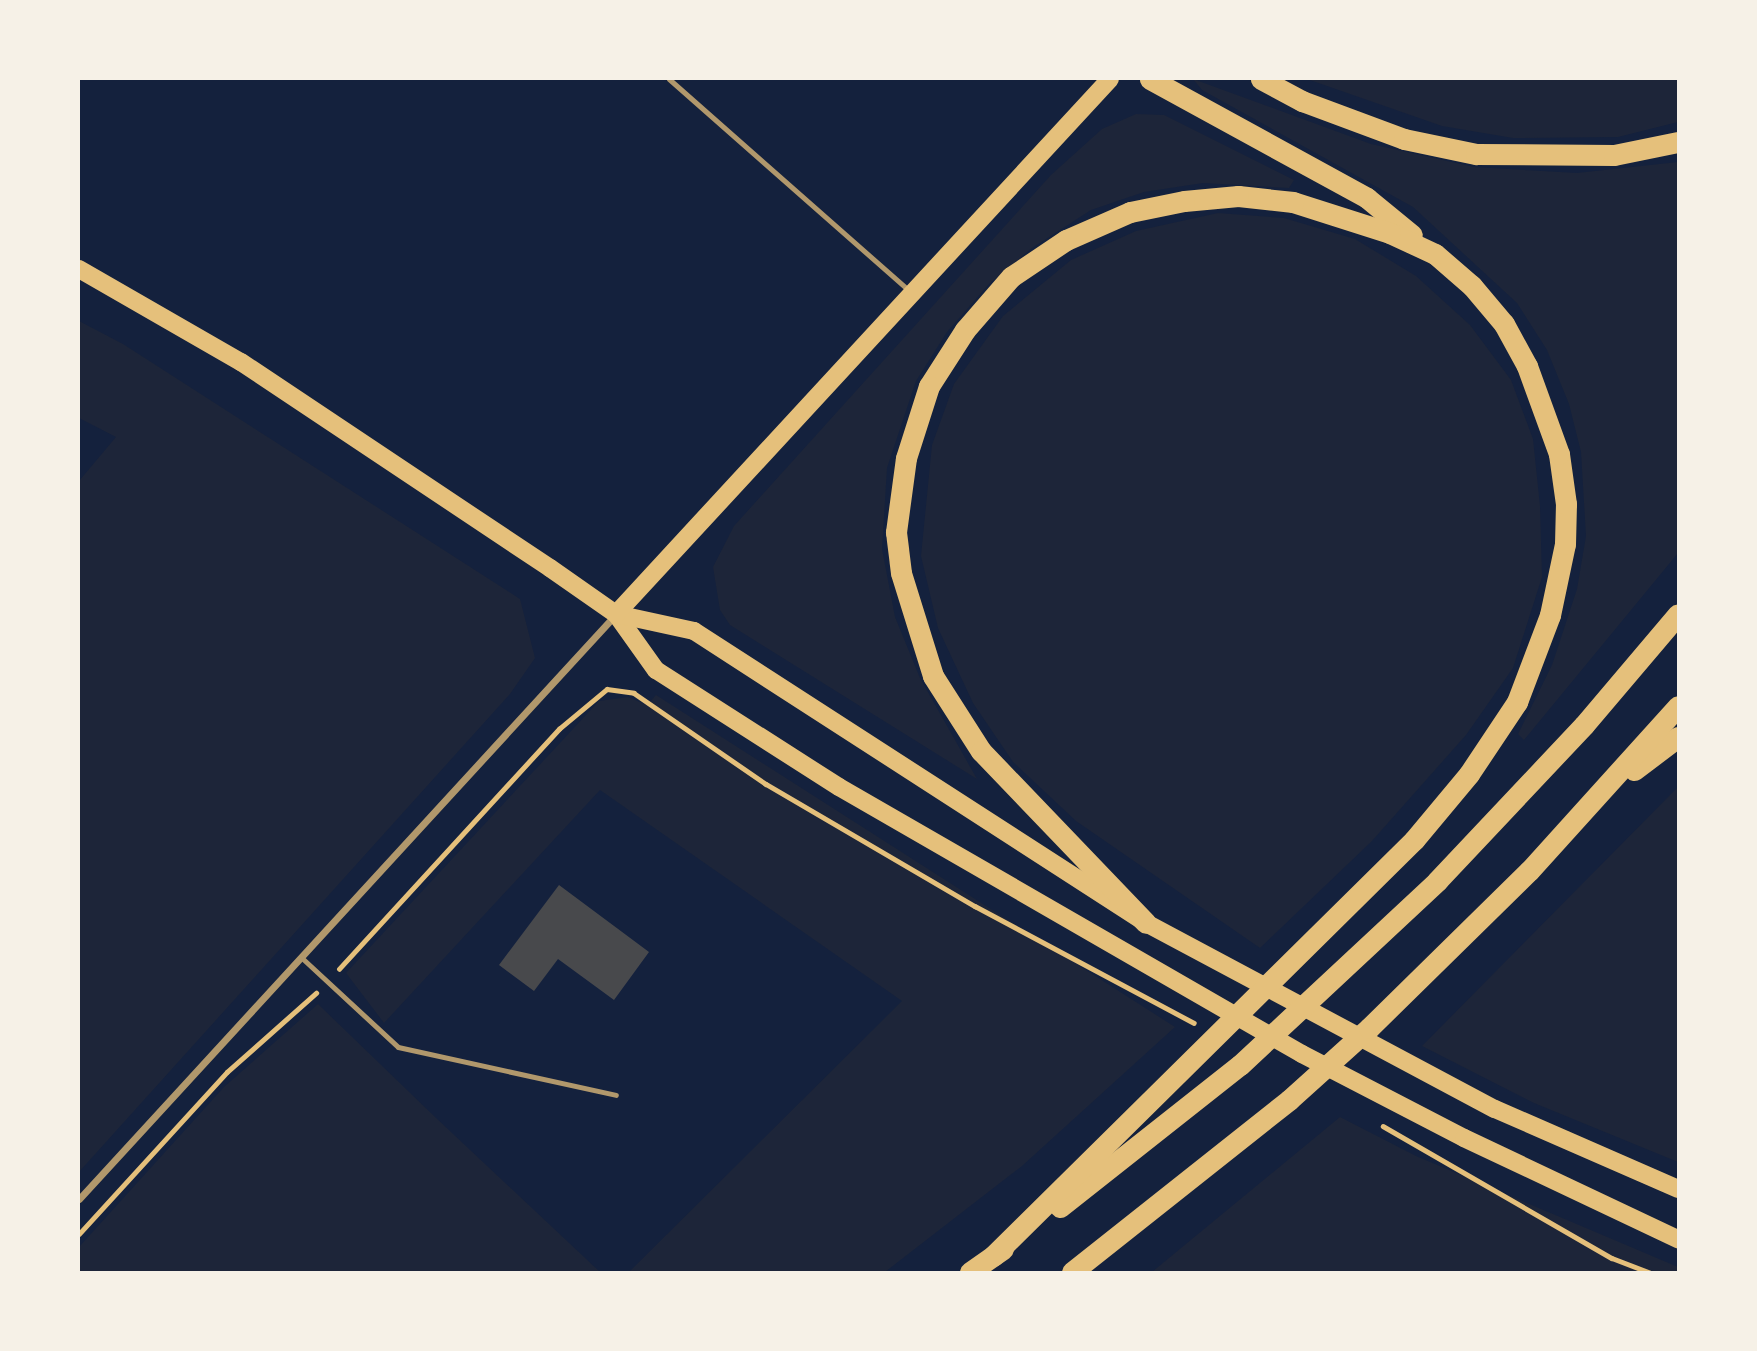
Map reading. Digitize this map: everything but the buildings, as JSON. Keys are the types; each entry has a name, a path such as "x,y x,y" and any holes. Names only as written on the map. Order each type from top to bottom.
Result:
{"highway":[{"path":"993,1256 1275,983 1414,840 1495,738 1536,660 1564,544 1566,504 1559,454 1527,366 1504,324 1472,286 1367,198 1150,79"},
{"path":"1261,79 1302,101 1404,139 1476,154 1614,155 1678,142"},
{"path":"1146,923 981,751 933,676 921,647 908,608 896,532 906,458 929,386 965,330 1011,277 1066,240 1130,212 1238,196 1293,202 1390,233 1436,254"},
{"path":"970,1272 1177,1119 1325,988 1514,801 1678,614"},
{"path":"1072,1272 1289,1100 1369,1028 1604,792 1678,706"},
{"path":"1604,792 1678,737"}],"main road":[{"path":"617,614 1110,79"},
{"path":"79,269 241,362 617,614 656,670 839,787 1302,1054 1464,1138 1678,1239"},
{"path":"617,614 694,631 1146,923 1316,1018 1495,1108 1678,1189"}],"street":[{"path":"79,1199 303,959 617,614"}],"lane":[{"path":"669,79 911,292"},
{"path":"303,959 398,1047 616,1095"}],"path":[{"path":"79,1234 227,1072 327,982 559,729 607,689 634,693 766,785 975,906 1090,966"},
{"path":"1442,1158 1612,1258 1649,1272"}],"shaded area":[{"path":"1193,79 1371,144 1474,167 1577,173 1678,162 1678,553 1524,740 1518,734 1552,665 1577,589 1586,536 1581,452 1569,404 1547,350 1517,303 1413,207 1202,90"},
{"path":"1307,79 1678,79 1678,122 1618,137 1513,138 1442,126"},
{"path":"1136,114 1164,115 1294,180 1289,188 1203,183 1144,192 1091,210 1032,248 989,284 947,332 916,381 887,468 882,549 895,617 920,678 977,779 730,625 720,610 713,567 734,526 1051,175 1102,129"},
{"path":"1218,213 1284,218 1355,239 1416,276 1470,325 1511,380 1533,439 1540,506 1542,577 1513,668 1466,735 1372,841 1260,948 1076,821 1013,762 973,703 938,628 921,556 932,445 954,384 1003,316 1071,260 1136,231"},
{"path":"79,321 123,344 520,599 535,658 510,694 79,1172 79,481 116,437 79,418"},
{"path":"656,695 1175,1027 1022,1166 885,1272 629,1272 902,1001 600,790 384,1023 346,973 599,701 628,697 647,705"},
{"path":"1678,787 1678,1162 1534,1103 1422,1046"},
{"path":"318,1004 600,1272 79,1272 79,1247 224,1087"},
{"path":"1340,1117 1416,1156 1678,1267 1678,1272 1152,1272"}]}
